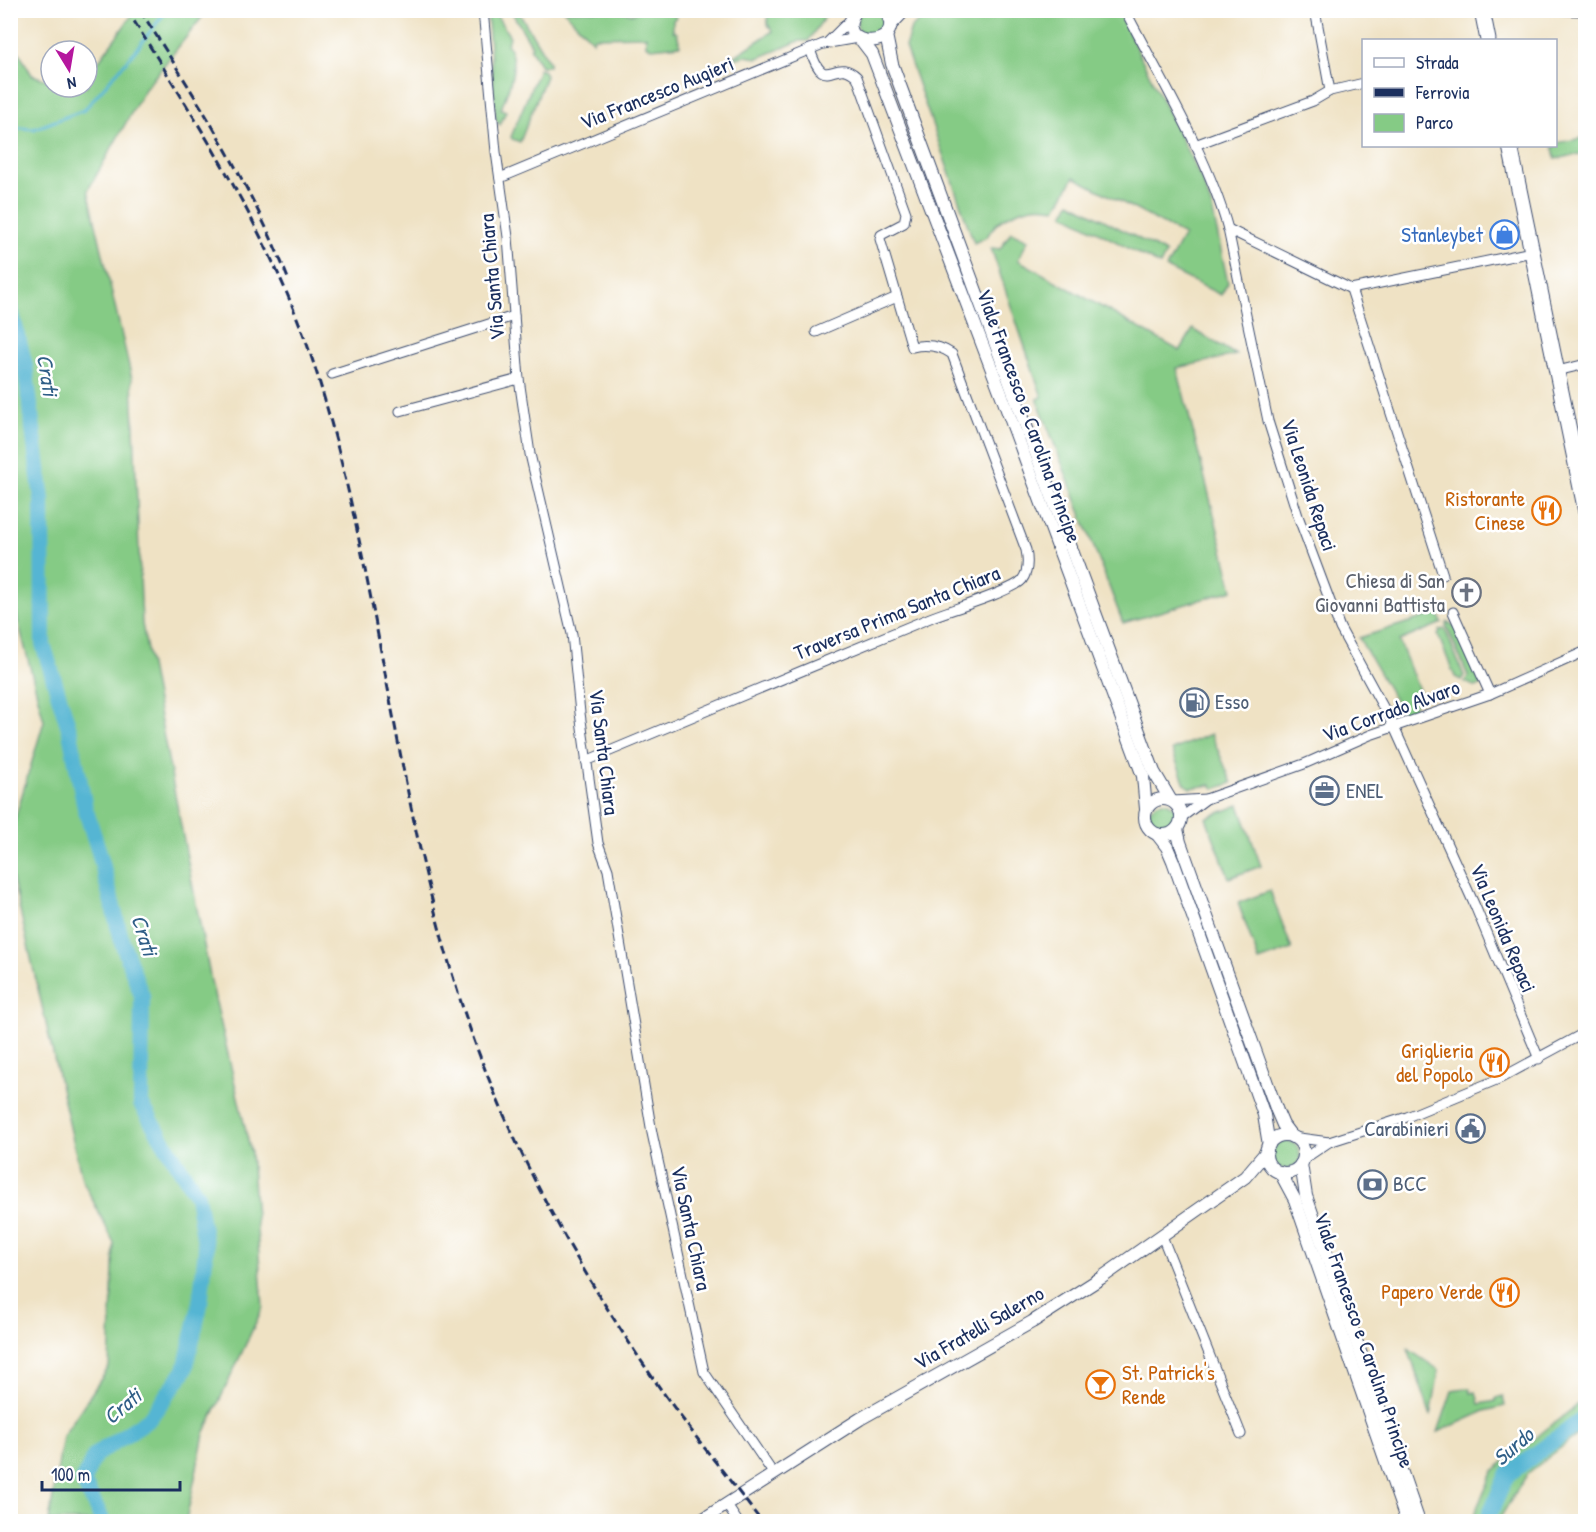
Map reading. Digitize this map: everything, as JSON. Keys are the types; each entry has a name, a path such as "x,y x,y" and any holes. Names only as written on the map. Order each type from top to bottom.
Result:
{"main road":[{"path":"1482,10 1488,39"},
{"path":"1510,147 1586,512"}],"street":[{"name":"Via Santa Chiara","path":"483,10 508,237 519,379 530,454 572,634 598,843 608,870 652,1132 704,1372 773,1473"},
{"name":"Viale Francesco e Carolina Principe","path":"885,10 888,16 887,32 892,64 1150,761 1171,800 1178,806 1180,842 1277,1111 1283,1125 1303,1148 1306,1196 1419,1521"},
{"path":"860,39 875,42 907,10"},
{"name":"Via Leonida Repaci","path":"1125,10 1219,198 1228,229 1268,421 1298,516 1340,628 1394,728 1475,906 1539,1059"},
{"path":"1315,10 1330,92"},
{"path":"1535,10 1586,11"},
{"name":"Via Francesco Augieri","path":"828,42 854,13"},
{"name":"Viale Francesco e Carolina Principe","path":"854,13 852,30 872,54 1143,776 1145,821 1167,847 1173,861 1264,1115 1268,1162 1278,1171 1295,1200 1407,1521"},
{"name":"Via Francesco Augieri","path":"500,178 828,42 860,39"},
{"name":"Traversa Prima Santa Chiara","path":"586,761 933,617 1005,590 1021,581 1026,572 1028,562 1026,550 978,428 952,354 936,346 912,347 880,239 881,234 885,231 904,223 906,213 857,77 843,70 820,72 816,68 810,50"},
{"path":"1195,146 1314,101 1330,92 1362,84"},
{"path":"1228,229 1351,289 1532,252"},
{"path":"1351,289 1443,575"},
{"path":"816,332 897,297"},
{"path":"332,374 514,316"},
{"path":"1557,371 1586,364"},
{"path":"400,411 519,379"},
{"path":"1453,612 1490,694"},
{"name":"Via Corrado Alvaro","path":"1171,800 1206,799 1304,764 1371,735 1490,694 1586,651"},
{"path":"1146,809 1159,798 1171,800"},
{"name":"Via Corrado Alvaro","path":"1180,823 1206,799"},
{"path":"1157,834 1168,834 1180,823"},
{"path":"1278,1171 1292,1172 1329,1142 1407,1117 1455,1098 1539,1059 1586,1032"},
{"path":"1268,1148 1276,1137 1287,1135 1329,1142"},
{"name":"Via Fratelli Salerno","path":"699,1521 860,1419 1032,1322 1101,1278 1245,1177 1268,1148"},
{"name":"Via Fratelli Salerno","path":"1245,1177 1278,1171"},
{"path":"1162,1236 1241,1434"},
{"path":"726,1504 738,1521"}],"green space":[{"path":"612,10 634,14 636,11 657,10 673,14 677,17 673,20 673,31 677,33 680,45 651,48 646,45 646,36 594,37 593,41 564,11"},
{"path":"767,10 829,11 808,41 799,41 758,58 745,56 729,60 773,31 768,25"},
{"path":"870,10 880,13 883,23 880,33 870,36 860,33 857,23 860,13"},
{"path":"135,11 207,11 145,89 88,190 132,379 142,624 211,981 251,1153 263,1307 204,1434 186,1521 49,1521 63,1436 109,1367 114,1243 82,1179 11,872 11,832 44,721 11,594 11,39 32,75 39,77 39,99 99,99 99,60"},
{"path":"487,11 494,11 510,37 507,43 513,60 512,76 501,109 506,111 500,125 496,121"},
{"path":"511,11 518,11 549,62 549,66 541,66"},
{"path":"923,11 1118,11 1203,183 1212,208 1228,283 1221,295 1166,268 1184,235 1074,177 1056,209 1037,207 1007,216 992,229 987,237 974,243 905,47 911,28 925,16"},
{"path":"539,69 544,71 546,76 520,142 511,137"},
{"path":"1583,138 1585,153 1555,159 1553,147 1557,147 1557,143"},
{"path":"1070,202 1166,253 1160,265 1064,214"},
{"path":"1011,232 1028,240 1018,260 1180,351 1193,329 1236,355 1177,368 1233,590 1123,623 1037,399 1042,397 991,248 1000,249"},
{"path":"1438,613 1442,623 1399,641 1419,690 1413,712 1404,716 1359,638"},
{"path":"1448,622 1456,627 1481,685 1476,687 1465,682 1468,676 1446,625"},
{"path":"1445,629 1464,676 1461,680 1455,677 1438,635 1440,630"},
{"path":"1211,734 1232,783 1215,789 1211,785 1191,788 1185,784 1172,750"},
{"path":"1163,802 1173,806 1177,816 1173,826 1163,830 1153,826 1149,816 1153,806"},
{"path":"1239,805 1261,866 1229,878 1206,818"},
{"path":"1270,891 1292,949 1259,961 1238,903"},
{"path":"1286,1141 1296,1145 1300,1155 1296,1165 1286,1169 1276,1165 1272,1155 1276,1145"},
{"path":"1408,1349 1439,1370 1431,1416"},
{"path":"1470,1388 1471,1393 1476,1392 1479,1404 1496,1401 1496,1398 1503,1396 1505,1406 1485,1411 1438,1432 1452,1391"},
{"path":"1585,1399 1585,1429 1528,1473 1498,1521 1471,1521 1494,1470"}],"waterway":[{"path":"10,127 34,129 84,110 167,10"},
{"name":"Crati","path":"10,307 25,365 42,500 43,644 70,732 85,808 122,942 142,996 141,1104 197,1196 206,1249 200,1305 185,1370 149,1419 95,1455 83,1481 103,1522"},
{"name":"Surdo","path":"1486,1522 1507,1475 1586,1417"}],"railway":[{"path":"127,10 237,192 262,239 304,337 321,387 361,547 407,789 445,950 470,1029 505,1118 547,1204 594,1288 646,1368 762,1522"},
{"path":"140,10 202,108 240,176 258,210 289,281"}],"place":[{"name":"Stanleybet","path":"1504,235"},
{"name":"Ristorante Cinese","path":"1546,511"},
{"name":"Chiesa di San Giovanni Battista","path":"1466,593"},
{"name":"Esso","path":"1194,702"},
{"name":"ENEL","path":"1325,791"},
{"name":"Griglieria del Popolo","path":"1494,1063"},
{"name":"Carabinieri","path":"1470,1129"},
{"name":"BCC","path":"1372,1184"},
{"name":"Papero Verde","path":"1504,1292"},
{"name":"St. Patrick's Rende","path":"1101,1385"}]}
